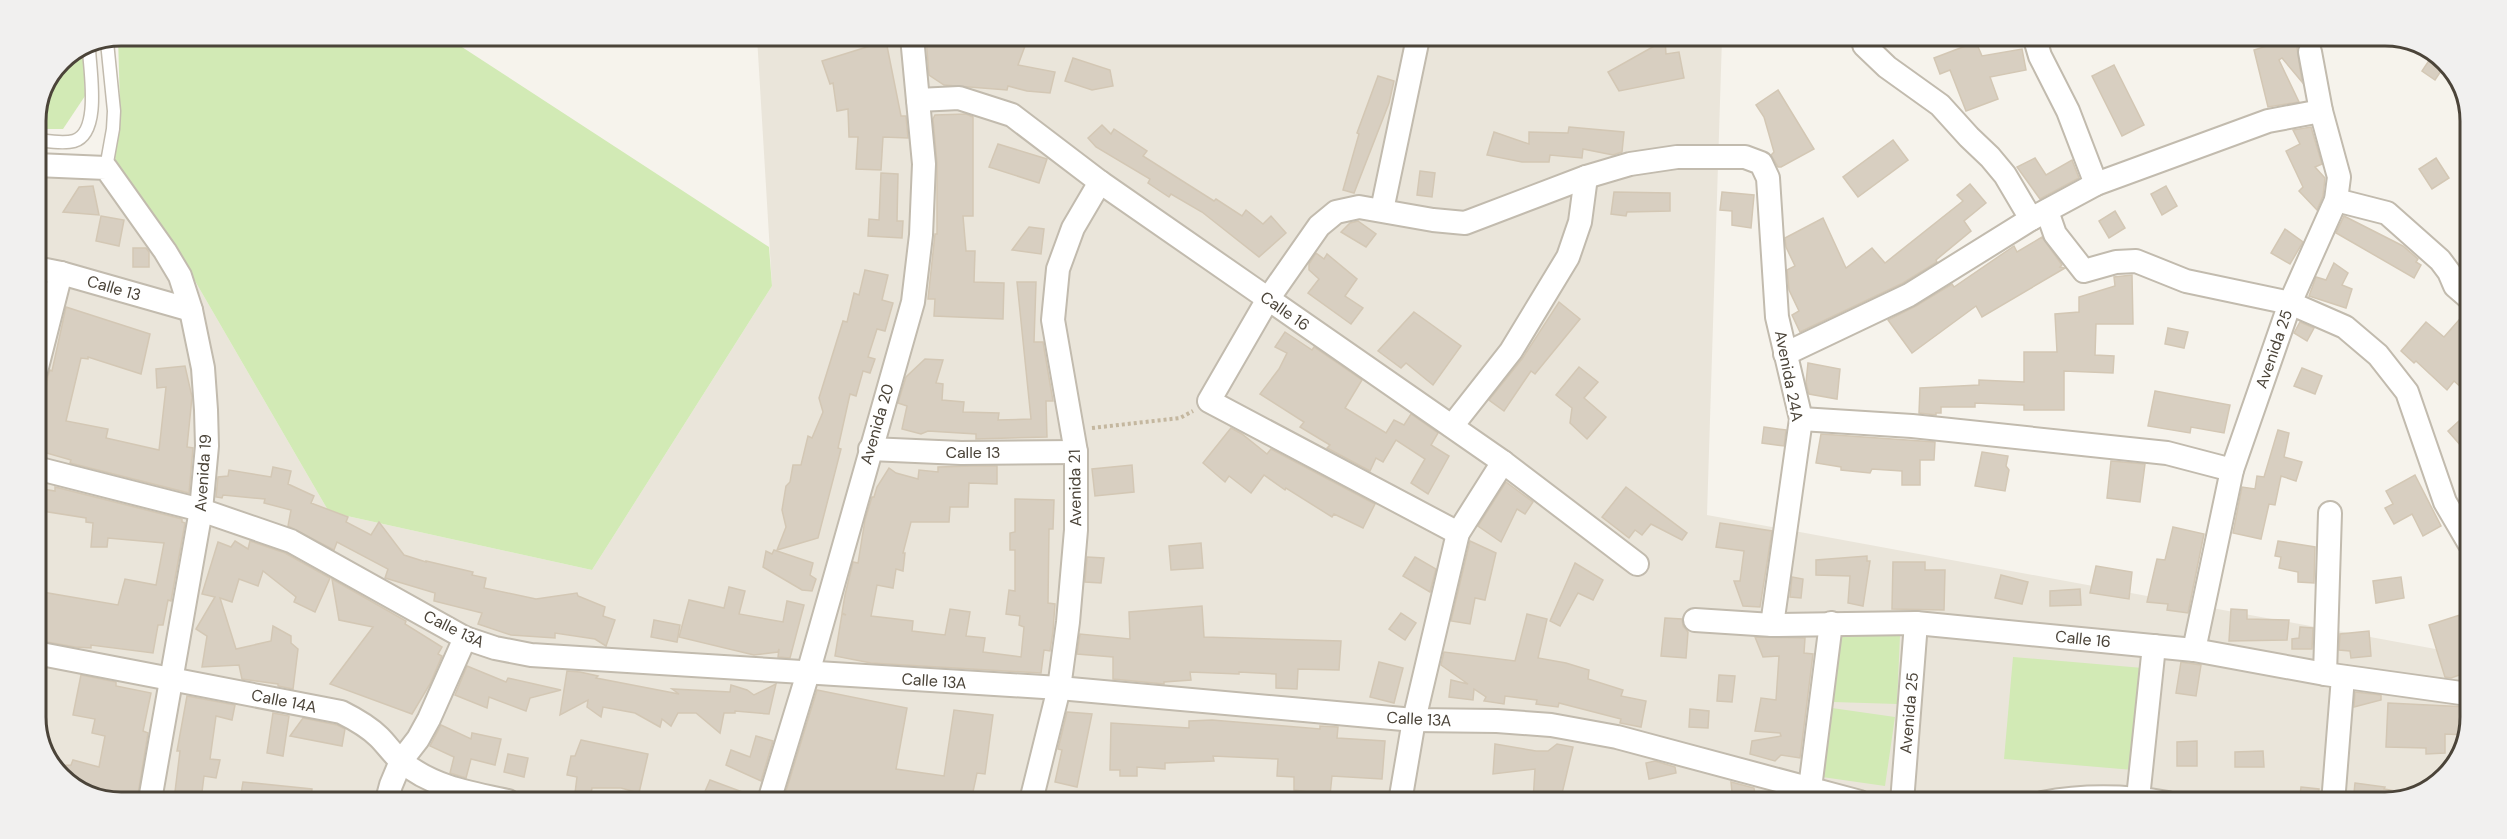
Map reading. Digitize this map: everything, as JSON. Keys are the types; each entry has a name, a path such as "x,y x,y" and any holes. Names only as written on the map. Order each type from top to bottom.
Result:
{"street":[{"name":"Avenida 20","path":"772,792 808,673 913,302 921,235 924,164 913,47"},
{"path":"1382,210 1416,47"},
{"path":"1866,47 1887,67 1940,105 1990,157 2084,271 2116,262 2136,261 2186,281 2290,303 2345,327 2378,355 2406,392 2445,502 2460,528"},
{"path":"2037,47 2068,111 2096,184"},
{"name":"Avenida 25","path":"2194,650 2232,470 2290,303 2336,200 2339,177 2321,111 2310,52"},
{"name":"Calle 16","path":"918,100 959,98 1012,115 1100,182 1503,462 1637,564"},
{"path":"1785,354 1909,295 2039,215 2096,184 2268,121 2321,111"},
{"name":"Avenida 24A","path":"1586,177 1630,164 1677,157 1745,157 1761,163 1768,178 1777,317 1801,419 1772,625"},
{"path":"47,165 106,168"},
{"name":"Avenida 19","path":"106,168 180,276 191,310 203,369 206,410 207,446 201,510 151,792"},
{"path":"1452,426 1511,351 1568,257 1580,222 1586,177 1465,223 1359,207 1336,212 1319,226 1268,299 1209,401 1458,533"},
{"name":"Avenida 21","path":"1033,792 1059,688 1068,622 1076,530 1076,452 1053,320 1058,269 1073,228 1100,182"},
{"path":"2336,200 2387,213 2440,260 2449,272 2454,286 2460,291"},
{"name":"Calle 13","path":"47,270 191,310"},
{"path":"47,328 61,273"},
{"path":"1801,419 1912,426 2167,453 2232,470"},
{"name":"Calle 13","path":"870,449 961,453 1076,452"},
{"path":"1402,792 1414,720 1458,533 1503,462"},
{"name":"Calle 13A","path":"47,471 201,510 291,541 465,638 495,648 531,655 1059,688 1414,720 1551,726 1617,737 1824,792"},
{"path":"2330,513 2334,676 2333,792"},
{"name":"Calle 16","path":"1695,620 1772,625 1916,623 2194,650 2334,676 2460,693"},
{"path":"1810,788 1831,623"},
{"name":"Avenida 25","path":"1903,792 1916,623"},
{"path":"389,792 401,761 418,740 429,719 465,638"},
{"path":"2139,792 2154,646"},
{"name":"Calle 14A","path":"47,655 341,712 379,736 401,761 437,783 467,792"}],"lane":[{"path":"106,168 114,111 108,48"},
{"path":"47,141 72,142 82,137 91,123 89,54"}],"path":[{"path":"1073,429 1180,418 1209,401"}],"shaded area":[{"path":"758,47 1722,47 1707,515 2460,654 2458,737 2448,759 2431,777 2410,789 2386,792 111,792 84,783 65,767 56,755 47,723 47,164 113,167 184,262 329,512 592,570 772,286"}],"green space":[{"path":"118,47 462,47 769,247 772,286 592,570 329,512 184,262 113,167 120,106"},
{"path":"83,57 85,96 63,129 47,129 48,107 59,80 68,68"},
{"path":"1835,633 1900,635 1897,704 1833,702"},
{"path":"2013,657 2143,668 2133,770 2004,759"},
{"path":"1832,708 1895,717 1885,786 1822,777"}],"building":[{"path":"867,47 887,47 901,116 906,116 908,138 883,137 881,170 856,169 858,137 849,137 848,109 837,111 833,83 830,84 822,61"},
{"path":"927,47 1025,47 1018,65 1055,72 1050,93 1027,91 1008,86 1007,90 944,85 929,75"},
{"path":"1653,47 1666,47 1666,54 1679,52 1684,78 1619,91 1608,72"},
{"path":"1963,47 1978,47 1982,56 2022,49 2026,70 1990,77 1998,99 1966,111 1950,70 1940,74 1934,58"},
{"path":"2264,47 2298,47 2302,82 2282,58 2279,60 2299,102 2268,107 2254,50"},
{"path":"1073,58 1110,70 1113,86 1092,90 1065,81"},
{"path":"2429,60 2441,71 2435,80 2422,71"},
{"path":"2114,65 2144,125 2122,136 2092,76"},
{"path":"1378,76 1394,81 1389,103 1354,193 1343,190 1359,134 1357,133"},
{"path":"1778,90 1814,149 1781,167 1778,167 1771,155 1774,152 1764,117 1756,105"},
{"path":"966,114 973,117 973,216 963,216 966,251 975,251 974,282 1004,283 1003,319 934,316 935,299 928,299 935,234 937,234 937,163 933,119 935,115"},
{"path":"1102,125 1111,134 1114,129 1147,151 1143,156 1214,201 1216,199 1242,216 1246,210 1263,224 1271,216 1286,233 1259,257 1202,212 1171,194 1169,197 1148,183 1150,179 1096,147 1088,138"},
{"path":"1569,127 1624,132 1622,152 1613,155 1583,149 1582,158 1550,155 1549,162 1522,162 1487,155 1494,132 1529,144 1529,132 1568,133"},
{"path":"2311,127 2322,164 2315,167 2325,178 2323,196 2317,210 2299,191 2303,187 2286,151 2300,144 2293,130"},
{"path":"1893,140 1908,160 1858,197 1843,177"},
{"path":"998,144 1047,159 1039,183 989,167"},
{"path":"2035,158 2046,175 2072,160 2079,178 2040,199 2017,167"},
{"path":"2436,158 2449,178 2432,189 2419,169"},
{"path":"1420,171 1435,173 1432,197 1417,195"},
{"path":"881,173 898,174 897,221 903,221 902,238 868,236 869,219 879,220"},
{"path":"1970,184 1986,203 1964,221 1971,231 1936,260 1937,262 1903,283 1800,332 1792,315 1799,311 1789,290 1787,270 1795,266 1786,247 1785,238 1823,218 1846,268 1872,248 1885,263 1963,201 1957,195"},
{"path":"93,186 99,215 63,212 79,187"},
{"path":"2166,186 2177,206 2162,215 2151,194"},
{"path":"1614,192 1670,193 1670,211 1627,212 1626,216 1611,214"},
{"path":"1722,192 1754,195 1751,228 1732,225 1732,211 1720,210"},
{"path":"2115,211 2125,228 2109,238 2099,221"},
{"path":"101,216 124,220 119,246 96,241"},
{"path":"2344,216 2403,246 2418,259 2416,262 2421,265 2414,278 2336,233"},
{"path":"1358,221 1376,234 1366,247 1341,232 1350,223"},
{"path":"1029,227 1044,229 1041,254 1012,250"},
{"path":"2285,229 2303,242 2290,264 2271,253"},
{"path":"2042,237 2062,265 2060,267 2065,268 1982,317 1976,306 1912,353 1888,320 1952,284 1954,287 2014,246 2017,252"},
{"path":"133,248 146,248 149,252 149,267 133,267"},
{"path":"1316,253 1324,259 1327,254 1357,279 1345,296 1363,308 1351,324 1308,293 1319,279 1309,270 1309,264"},
{"path":"2334,263 2348,273 2342,285 2352,289 2346,308 2309,296 2316,277 2326,280"},
{"path":"865,270 888,275 882,300 893,303 885,331 877,329 868,357 875,359 870,373 863,371 856,396 850,394 838,448 841,449 818,538 777,550 786,527 782,510 786,486 790,482 793,465 801,465 808,436 812,438 823,412 819,398 843,321 847,322 854,293 859,295"},
{"path":"2132,275 2133,324 2096,324 2095,355 2114,356 2113,373 2064,371 2064,410 2024,410 2024,405 1975,403 1975,407 1941,407 1941,413 1936,413 1936,415 1919,413 1920,388 1979,385 1979,380 2024,382 2024,352 2057,352 2055,314 2079,312 2079,297 2115,286 2114,277"},
{"path":"1017,282 1036,282 1034,342 1043,342 1053,401 1046,401 1047,437 976,439 976,434 928,431 921,434 902,429 907,406 898,403 906,377 925,359 943,360 936,383 943,384 942,400 964,402 963,412 999,413 998,420 1031,419"},
{"path":"1559,302 1580,319 1535,374 1531,371 1504,411 1489,400 1522,359"},
{"path":"66,307 150,334 141,374 88,357 88,359 81,358 66,421 108,429 106,438 159,450 166,387 157,388 156,369 185,366 192,397 187,447 193,448 189,493 70,463 71,460 47,453 47,383 50,370 52,371"},
{"path":"1414,312 1461,346 1433,385 1406,363 1401,368 1378,351"},
{"path":"2460,319 2460,386 2454,381 2447,390 2416,361 2414,363 2401,351 2426,322 2444,337"},
{"path":"2300,322 2314,328 2307,341 2294,333"},
{"path":"2168,328 2188,332 2184,348 2165,344"},
{"path":"1285,332 1312,350 1314,347 1362,380 1345,408 1386,433 1394,420 1404,425 1411,414 1438,433 1431,445 1449,456 1428,494 1411,483 1425,459 1396,440 1383,462 1376,458 1370,471 1327,448 1330,445 1300,427 1304,422 1260,394 1279,369 1287,353 1275,347"},
{"path":"1808,363 1840,369 1837,399 1809,394 1806,383"},
{"path":"1579,367 1598,382 1584,398 1606,417 1587,439 1570,423 1572,408 1556,395"},
{"path":"2302,368 2322,376 2315,394 2294,386"},
{"path":"2155,391 2230,405 2224,433 2191,427 2190,433 2148,426"},
{"path":"2460,420 2460,445 2448,431"},
{"path":"1764,427 1786,430 1784,446 1762,443"},
{"path":"1231,428 1267,454 1271,449 1375,504 1363,528 1334,514 1332,517 1264,475 1251,493 1229,476 1225,482 1203,463"},
{"path":"2278,430 2289,433 2284,457 2302,462 2296,481 2281,476 2275,505 2269,504 2261,539 2233,533 2242,487 2255,489 2257,476 2264,477"},
{"path":"1821,434 1935,442 1934,460 1920,460 1920,485 1902,485 1902,471 1872,469 1870,473 1841,470 1841,467 1816,463"},
{"path":"1982,452 2008,456 2006,466 2009,470 2005,491 1975,486"},
{"path":"2111,461 2145,464 2140,502 2107,498"},
{"path":"1132,465 1134,492 1095,496 1092,469"},
{"path":"997,466 997,484 969,483 968,507 950,507 949,522 911,522 903,553 905,553 903,571 896,569 893,588 877,585 871,616 913,621 912,631 945,635 950,609 970,612 966,636 985,638 983,652 1021,657 1024,627 1019,625 1020,616 1006,614 1009,590 1015,591 1015,550 1010,550 1010,533 1015,532 1015,499 1054,500 1053,529 1049,529 1048,603 1055,604 1053,631 1050,651 1044,650 1041,673 871,663 835,656 842,614 846,615 842,613 845,595 853,562 858,563 865,520 872,497 889,468 896,473 918,479 919,470 938,472 938,467"},
{"path":"273,467 291,471 288,484 314,496 311,503 348,517 346,522 371,535 379,522 404,555 473,572 472,575 486,578 484,588 536,599 577,593 578,596 605,607 603,616 615,620 606,646 595,639 555,633 555,638 511,635 478,624 482,613 434,601 435,593 385,578 388,569 337,542 334,550 288,526 291,510 264,503 265,499 223,495 222,498 216,497 218,477 228,476 229,470 271,477"},
{"path":"2415,475 2441,526 2423,536 2412,514 2394,524 2385,508 2393,504 2386,491"},
{"path":"1506,482 1533,502 1525,514 1517,509 1501,542 1478,526"},
{"path":"55,487 182,519 185,523 171,601 168,600 163,625 158,625 153,653 91,645 91,648 75,647 47,642 47,593 118,605 125,579 156,585 164,543 108,538 107,547 91,547 93,523 86,522 86,518 47,512 47,490 55,491"},
{"path":"1626,487 1687,533 1682,540 1651,524 1642,535 1635,530 1629,538 1602,517"},
{"path":"1720,523 1772,531 1760,607 1743,606 1734,581 1740,581 1744,551 1716,547"},
{"path":"2173,527 2204,534 2188,613 2167,610 2168,604 2147,602 2157,559 2165,560"},
{"path":"235,541 248,549 250,541 285,553 330,578 315,612 294,602 296,597 263,571 258,586 239,579 232,602 220,598 236,649 271,641 273,626 291,636 291,643 298,649 293,689 278,686 278,684 242,679 239,665 202,667 207,636 196,629 215,597 202,594 218,542 231,547"},
{"path":"1470,541 1496,553 1485,600 1475,598 1470,624 1451,621"},
{"path":"2278,541 2315,547 2314,583 2298,582 2298,572 2279,568 2281,557 2275,556"},
{"path":"1201,543 1203,568 1171,570 1169,546"},
{"path":"774,550 813,563 810,575 816,579 812,591 802,590 763,567 766,551 772,554"},
{"path":"1867,556 1867,561 1870,561 1863,606 1848,603 1850,576 1816,575 1816,560"},
{"path":"1087,557 1104,558 1101,583 1085,582"},
{"path":"1415,557 1436,569 1430,592 1403,576"},
{"path":"1893,562 1925,562 1925,570 1945,570 1944,610 1892,609"},
{"path":"1575,563 1603,580 1593,600 1578,593 1560,626 1550,621"},
{"path":"2096,566 2132,572 2129,599 2090,593"},
{"path":"2001,575 2028,582 2022,604 1995,598"},
{"path":"1792,577 1803,579 1801,598 1790,597"},
{"path":"2401,577 2404,598 2376,603 2373,581"},
{"path":"332,579 406,621 405,624 442,647 438,654 442,656 430,684 412,714 330,684 373,627 339,620"},
{"path":"729,587 745,591 739,614 783,622 787,601 804,605 790,658 778,657 779,649 778,652 754,655 679,637 689,600 724,608"},
{"path":"2080,589 2081,605 2050,606 2050,591"},
{"path":"1202,606 1204,637 1341,641 1339,670 1298,669 1297,689 1276,688 1276,674 1239,672 1239,674 1190,672 1191,680 1164,682 1164,684 1113,679 1113,657 1077,654 1080,634 1130,639 1129,612"},
{"path":"2231,609 2247,610 2247,619 2289,620 2287,640 2229,641"},
{"path":"1401,613 1416,623 1405,640 1389,629"},
{"path":"1527,614 1547,619 1538,658 1589,670 1588,679 1623,690 1621,696 1646,701 1641,727 1620,723 1621,719 1559,703 1558,707 1536,704 1537,700 1505,696 1504,704 1484,701 1486,697 1474,689 1473,700 1449,697 1451,680 1468,684 1441,665 1444,652 1515,661"},
{"path":"2460,615 2460,675 2451,678 2445,677 2429,625"},
{"path":"1665,618 1682,619 1683,626 1688,632 1686,658 1661,656"},
{"path":"654,620 680,625 677,642 651,637"},
{"path":"2300,627 2313,628 2312,649 2292,649 2292,639 2299,638"},
{"path":"2369,631 2371,656 2351,658 2350,651 2339,650 2340,634"},
{"path":"1755,637 1805,638 1804,653 1813,654 1800,758 1781,755 1775,761 1750,754 1752,741 1781,736 1780,733 1755,731 1761,698 1776,700 1779,656 1763,657"},
{"path":"1379,662 1403,668 1394,703 1370,697"},
{"path":"2181,662 2201,665 2196,696 2176,693"},
{"path":"467,666 506,682 508,678 561,690 530,698 526,711 489,697 487,708 455,695"},
{"path":"567,671 679,694 672,689 730,692 731,685 754,695 776,684 769,714 735,711 735,713 724,713 720,733 696,713 678,713 671,726 662,719 660,727 635,713 603,707 601,717 587,707 588,700 560,715"},
{"path":"81,675 116,682 116,686 151,693 143,731 148,733 138,792 111,792 93,787 84,783 65,767 64,765 71,765 73,760 99,767 105,736 92,733 95,719 73,715"},
{"path":"1719,675 1735,676 1732,702 1717,701"},
{"path":"817,690 907,708 896,769 944,776 954,710 993,715 985,774 977,773 973,792 786,792"},
{"path":"2355,692 2381,695 2381,700 2354,707"},
{"path":"187,696 235,705 232,720 216,716 210,759 220,760 216,778 204,776 202,792 175,792 180,751 177,751"},
{"path":"2388,703 2460,707 2459,735 2445,734 2445,753 2426,754 2426,748 2386,747"},
{"path":"1690,709 1709,711 1708,728 1689,727"},
{"path":"1067,712 1092,714 1077,787 1055,782 1062,750 1058,749"},
{"path":"273,713 289,716 283,756 267,753"},
{"path":"303,718 337,725 345,729 342,746 290,736"},
{"path":"1212,720 1320,729 1320,726 1338,727 1337,738 1385,741 1382,779 1332,776 1330,792 1308,792 1294,790 1294,777 1277,776 1278,759 1213,756 1214,761 1165,763 1165,769 1137,767 1137,776 1120,776 1120,770 1110,770 1111,723 1189,728 1189,721"},
{"path":"441,725 471,739 472,733 501,739 495,765 471,759 466,778 450,773 454,757 430,746"},
{"path":"756,736 773,741 761,781 726,765 731,750 750,757"},
{"path":"581,740 648,754 639,792 621,788 592,788 591,792 575,792 577,777 567,775 571,756 575,756"},
{"path":"2197,741 2197,766 2177,766 2177,742"},
{"path":"1495,744 1536,751 1548,751 1557,744 1573,747 1562,792 1534,792 1535,769 1493,774"},
{"path":"2263,751 2264,767 2235,767 2235,752"},
{"path":"508,754 528,758 524,777 504,772"},
{"path":"1655,761 1675,767 1676,773 1649,779 1646,763"},
{"path":"710,780 742,792 705,792"},
{"path":"243,782 312,789 312,792 241,792"},
{"path":"1731,782 1754,788 1755,792 1732,792"},
{"path":"2355,783 2385,787 2384,789 2397,791 2386,792 2354,792"},
{"path":"2301,787 2319,789 2319,792 2300,792"}]}
